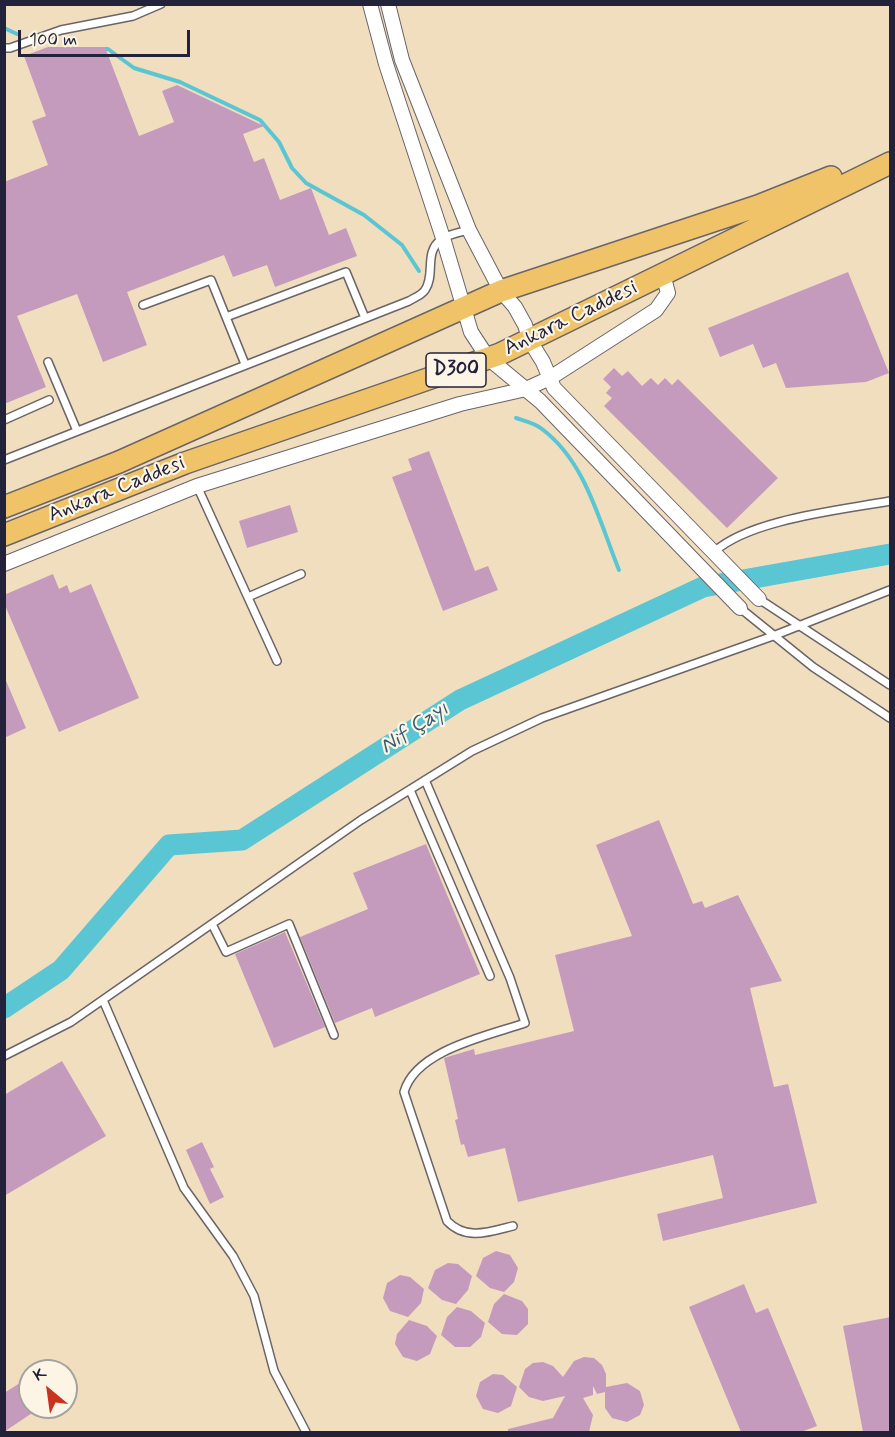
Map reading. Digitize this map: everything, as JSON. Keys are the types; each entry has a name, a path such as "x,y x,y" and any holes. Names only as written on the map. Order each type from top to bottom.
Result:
{"highway":[{"name":"Ankara Caddesi","path":"4,507 119,462 501,291 758,206 891,154"},
{"name":"Ankara Caddesi","path":"4,535 185,463 488,358 530,341 891,163"}],"street":[{"path":"370,4 386,64 471,332 488,358 526,389 740,608"},
{"path":"388,4 402,60 469,230 501,291 515,307 554,388 759,599"},
{"path":"4,564 197,486 460,404 526,389 550,378 656,310 668,293 663,274"},
{"path":"704,571 713,553"}],"lane":[{"path":"4,48 61,30 133,16 161,4"},
{"path":"4,460 410,301 424,292 428,282 433,248 443,238 469,230"},
{"path":"226,317 346,272 365,318"},
{"path":"143,305 211,280 245,364"},
{"path":"48,362 77,431"},
{"path":"4,420 49,400"},
{"path":"197,486 277,661"},
{"path":"713,553 722,545 741,535 774,524 891,501"},
{"path":"248,597 301,574"},
{"path":"4,1056 71,1022 361,820 472,751 542,718 773,636 891,590"},
{"path":"759,599 797,626 891,685"},
{"path":"740,608 773,636 867,705 891,718"},
{"path":"425,780 510,978 525,1023 466,1043 426,1061 412,1073 404,1092 447,1221 462,1232 475,1235 513,1227"},
{"path":"410,790 490,976"},
{"path":"212,924 226,952 289,924 334,1035"},
{"path":"103,999 184,1188 233,1256 254,1296 274,1371 306,1432"}],"building":[{"path":"48,47 105,47 139,136 174,122 162,91 177,85 264,126 243,134 254,162 264,158 280,200 311,188 329,235 346,228 357,256 275,287 267,265 233,277 224,255 127,292 147,345 103,362 77,294 17,316 46,387 4,404 4,182 48,165 32,121 46,116 24,56"},
{"path":"848,272 889,373 866,382 786,388 776,363 763,368 753,344 720,357 708,328"},
{"path":"614,368 622,376 628,371 642,386 651,378 658,385 665,378 672,385 678,379 778,478 727,528 604,406 612,398 606,393 611,387 603,379"},
{"path":"429,451 475,571 488,566 498,590 443,611 392,477 412,470 408,459"},
{"path":"290,505 298,532 247,548 239,521"},
{"path":"53,574 59,589 67,585 70,593 91,584 139,698 59,732 4,603 4,595"},
{"path":"4,676 26,728 4,738"},
{"path":"659,820 693,904 702,901 705,908 738,895 782,981 750,988 774,1087 788,1084 817,1203 663,1241 657,1214 723,1198 713,1155 518,1202 505,1148 468,1157 464,1144 461,1145 455,1120 458,1119 444,1058 474,1049 475,1055 574,1031 555,955 632,936 596,845"},
{"path":"426,844 480,974 375,1017 372,1008 335,1023 300,937 368,909 353,873"},
{"path":"285,932 325,1027 274,1048 235,954"},
{"path":"62,1061 106,1136 4,1196 4,1095"},
{"path":"202,1142 214,1167 210,1169 224,1197 210,1204 186,1150"},
{"path":"496,1251 510,1255 518,1268 514,1282 504,1292 490,1288 476,1276 483,1258"},
{"path":"448,1263 458,1264 472,1276 468,1290 456,1304 442,1300 428,1288 435,1270"},
{"path":"400,1275 410,1277 424,1289 421,1303 408,1317 390,1311 383,1298 387,1283"},
{"path":"744,1284 756,1313 768,1308 817,1426 801,1432 741,1432 689,1307"},
{"path":"504,1294 522,1301 528,1309 528,1324 517,1335 502,1334 488,1322 494,1304"},
{"path":"457,1307 471,1311 485,1323 481,1337 470,1347 455,1347 441,1335 447,1317"},
{"path":"891,1317 891,1432 863,1432 843,1326"},
{"path":"409,1320 427,1326 437,1336 430,1354 417,1361 403,1357 395,1344 397,1334"},
{"path":"584,1357 594,1358 602,1365 606,1374 606,1387 627,1383 640,1391 644,1405 640,1415 627,1422 612,1418 605,1408 605,1392 597,1394 593,1386 593,1395 583,1398 593,1415 589,1432 508,1432 508,1429 553,1418 565,1396 543,1401 529,1397 519,1387 525,1369 533,1363 543,1362 553,1366 563,1377 574,1361"},
{"path":"493,1374 503,1375 517,1387 511,1406 498,1413 483,1409 476,1396 480,1382"},
{"path":"18,1384 18,1419 23,1419 4,1432 4,1393"}],"waterway":[{"path":"4,28 17,34"},
{"path":"101,49 108,49 134,68 180,82 260,120 279,142 292,168 306,183 364,215 402,245 419,271"},
{"path":"516,418 539,427 570,458 589,494 619,570"},
{"name":"Nif Çayı","path":"4,1008 61,970 169,845 242,840 460,700 703,587 890,554"}]}
